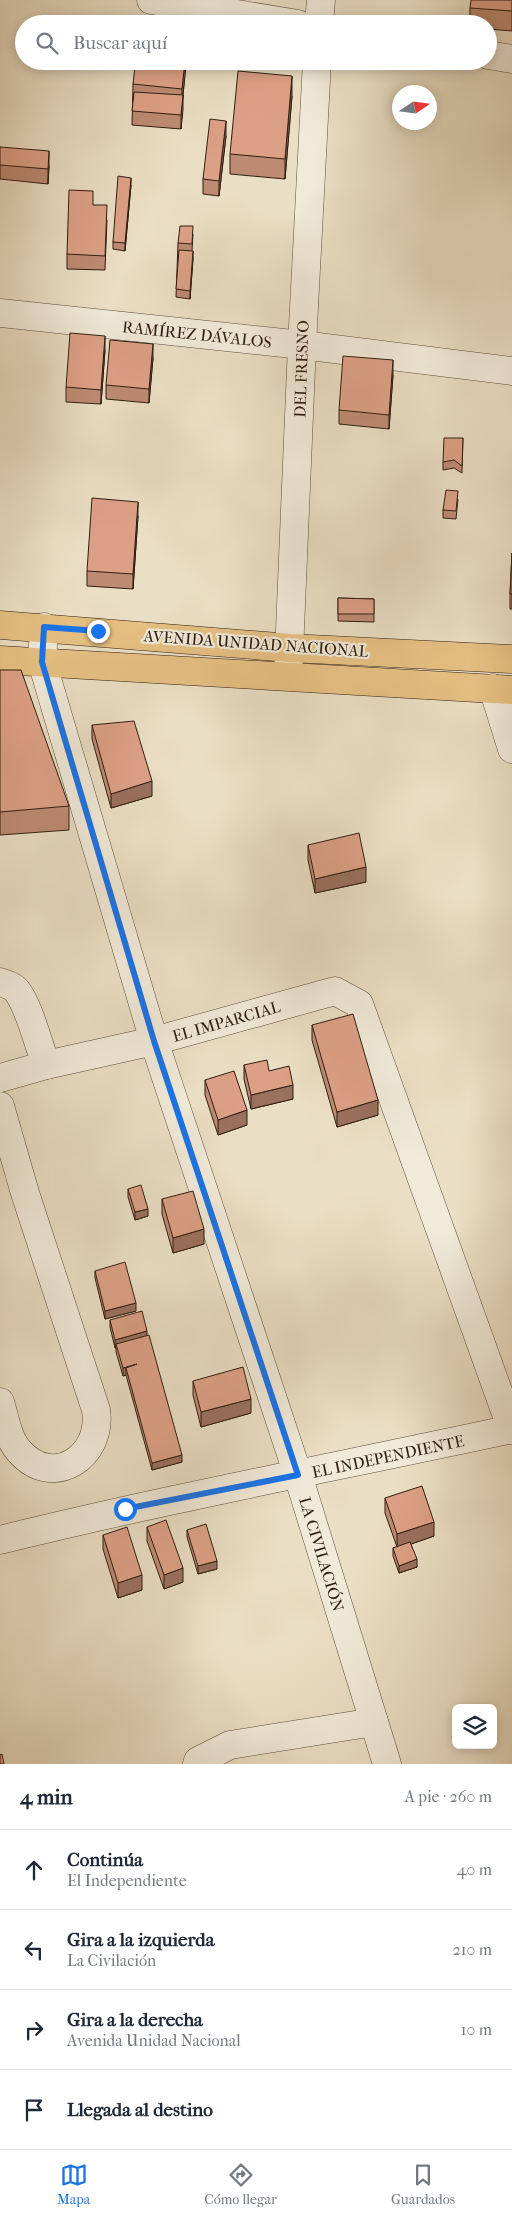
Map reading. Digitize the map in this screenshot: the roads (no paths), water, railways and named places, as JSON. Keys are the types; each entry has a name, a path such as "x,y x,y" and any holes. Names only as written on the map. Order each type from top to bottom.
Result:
{"main road":[{"name":"AVENIDA UNIDAD NACIONAL","path":"0,625 290,648 512,658"},
{"name":"AVENIDA UNIDAD NACIONAL","path":"0,660 503,689"}],"street":[{"path":"151,0 243,15"},
{"path":"320,15 321,0"},
{"path":"497,58 512,60"},
{"name":"DEL FRESNO","path":"288,676 302,345 317,70"},
{"name":"RAMÍREZ DÁVALOS","path":"0,313 302,345 512,371"},
{"name":"LA CIVILACIÓN","path":"44,627 42,662 154,1041 298,1475 387,1764"},
{"path":"503,689 512,749"},
{"path":"0,982 8,984 17,992 27,1012 46,1064"},
{"name":"EL IMPARCIAL","path":"0,1078 46,1064 154,1041 335,991 359,1004 512,1429"},
{"path":"0,1106 24,1193 96,1410 98,1422 91,1446 74,1463 62,1467 50,1468 33,1463 19,1452 12,1442 0,1402"},
{"name":"EL INDEPENDIENTE","path":"0,1540 125,1509 298,1475 512,1429"},
{"path":"197,1764 198,1761 230,1745 374,1722"}]}
